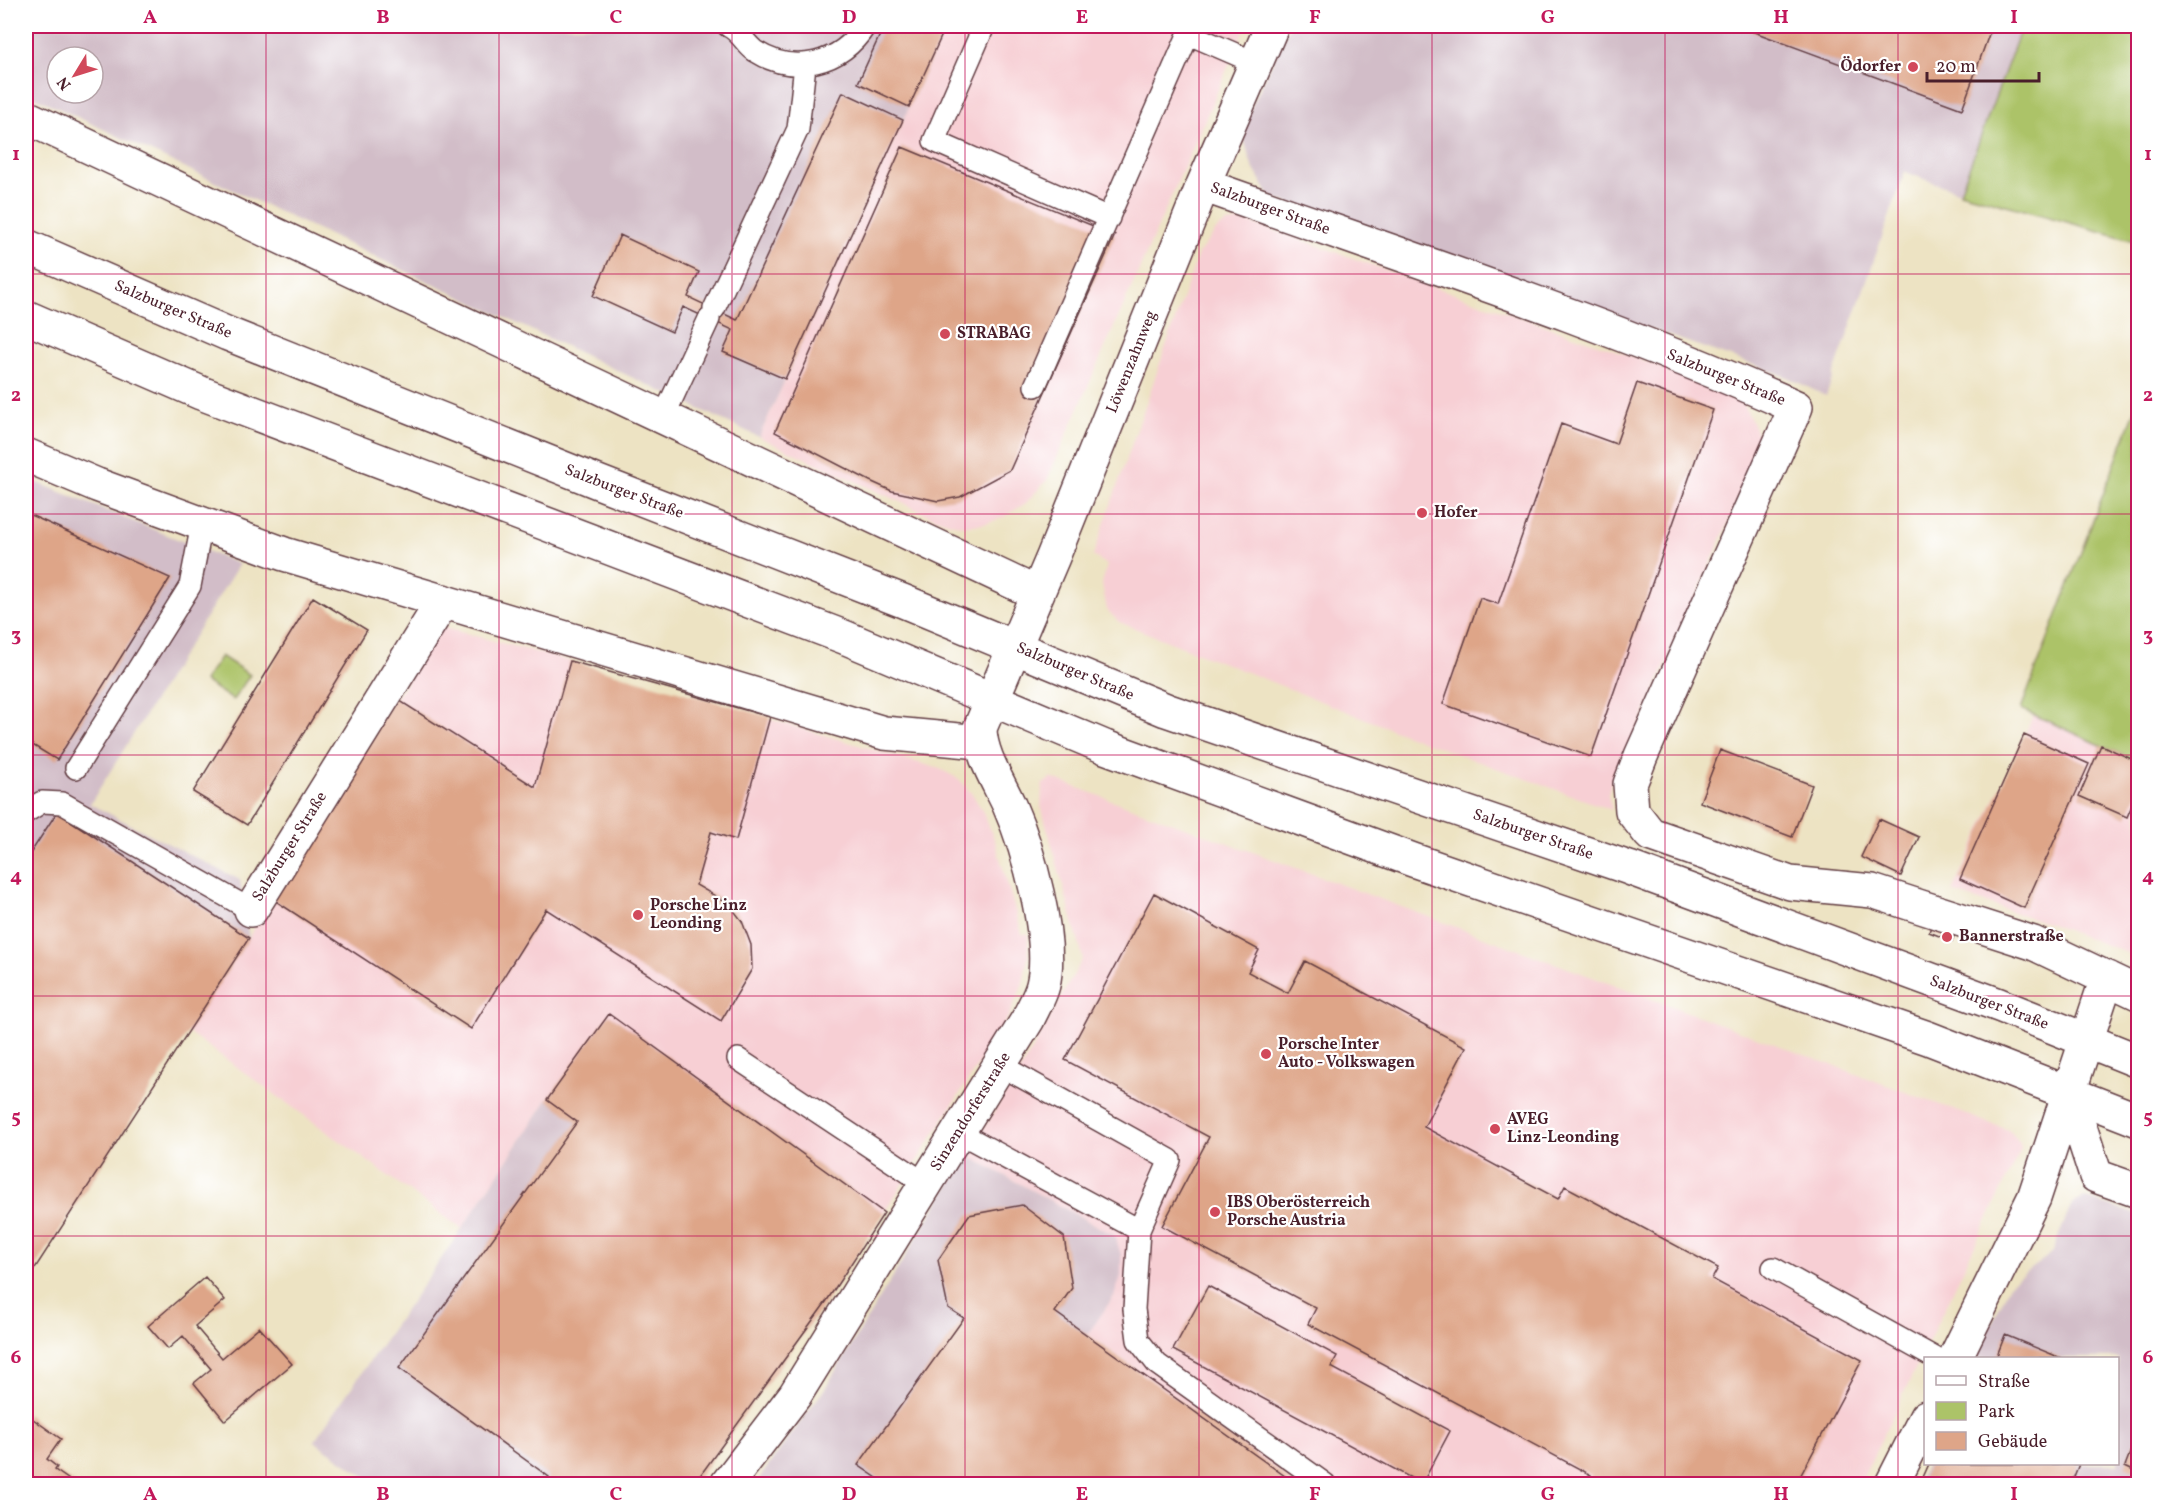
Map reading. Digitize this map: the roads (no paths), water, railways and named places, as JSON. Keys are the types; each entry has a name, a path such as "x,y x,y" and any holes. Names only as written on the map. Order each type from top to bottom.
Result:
{"street":[{"name":"Löwenzahnweg","path":"991,699 1203,185 1272,26"},
{"path":"26,117 1036,593"},
{"name":"Salzburger Straße","path":"1203,185 1533,303 1720,373 1796,407 1641,756 1630,784 1632,811 1650,834 1790,883 1872,891 2033,943 2139,993"},
{"name":"Salzburger Straße","path":"26,246 228,334 1013,646 1166,710 1629,868 2139,1061"},
{"path":"26,317 201,393 844,637 1105,747 1413,860 1928,1038 2139,1120"},
{"path":"26,454 97,485 284,554 884,733 980,742 980,728 991,699"},
{"name":"Salzburger Straße","path":"251,910 443,601"},
{"name":"Sinzendorferstraße","path":"727,1485 795,1395 1028,1019 1043,986 1047,948 1040,904 1013,814 980,742"},
{"path":"1955,1357 2034,1198 2107,978"},
{"path":"2069,1093 2096,1176 2139,1191"},
{"path":"1892,1485 1924,1421"}],"lane":[{"path":"732,26 753,50 779,63 806,65 823,61 842,52 865,26"},
{"path":"984,26 934,141 1109,218"},
{"path":"1035,386 1191,30 1256,63"},
{"path":"663,418 798,129 806,65"},
{"path":"76,768 190,586 202,524"},
{"path":"26,812 42,802 62,803 251,910"},
{"path":"738,1059 926,1184"},
{"path":"1000,1065 1170,1161 1139,1230 1134,1309 1138,1340 1157,1364 1325,1485"},
{"path":"958,1132 1139,1230"},
{"path":"1773,1268 1931,1357"}],"place":[{"name":"Ödorfer","path":"1913,67"},
{"name":"STRABAG","path":"945,334"},
{"name":"Hofer","path":"1422,513"},
{"name":"Porsche Linz Leonding","path":"638,915"},
{"name":"Bannerstraße","path":"1947,937"},
{"name":"Porsche Inter Auto - Volkswagen","path":"1266,1054"},
{"name":"AVEG Linz-Leonding","path":"1495,1129"},
{"name":"IBS Oberösterreich Porsche Austria","path":"1215,1212"}]}
